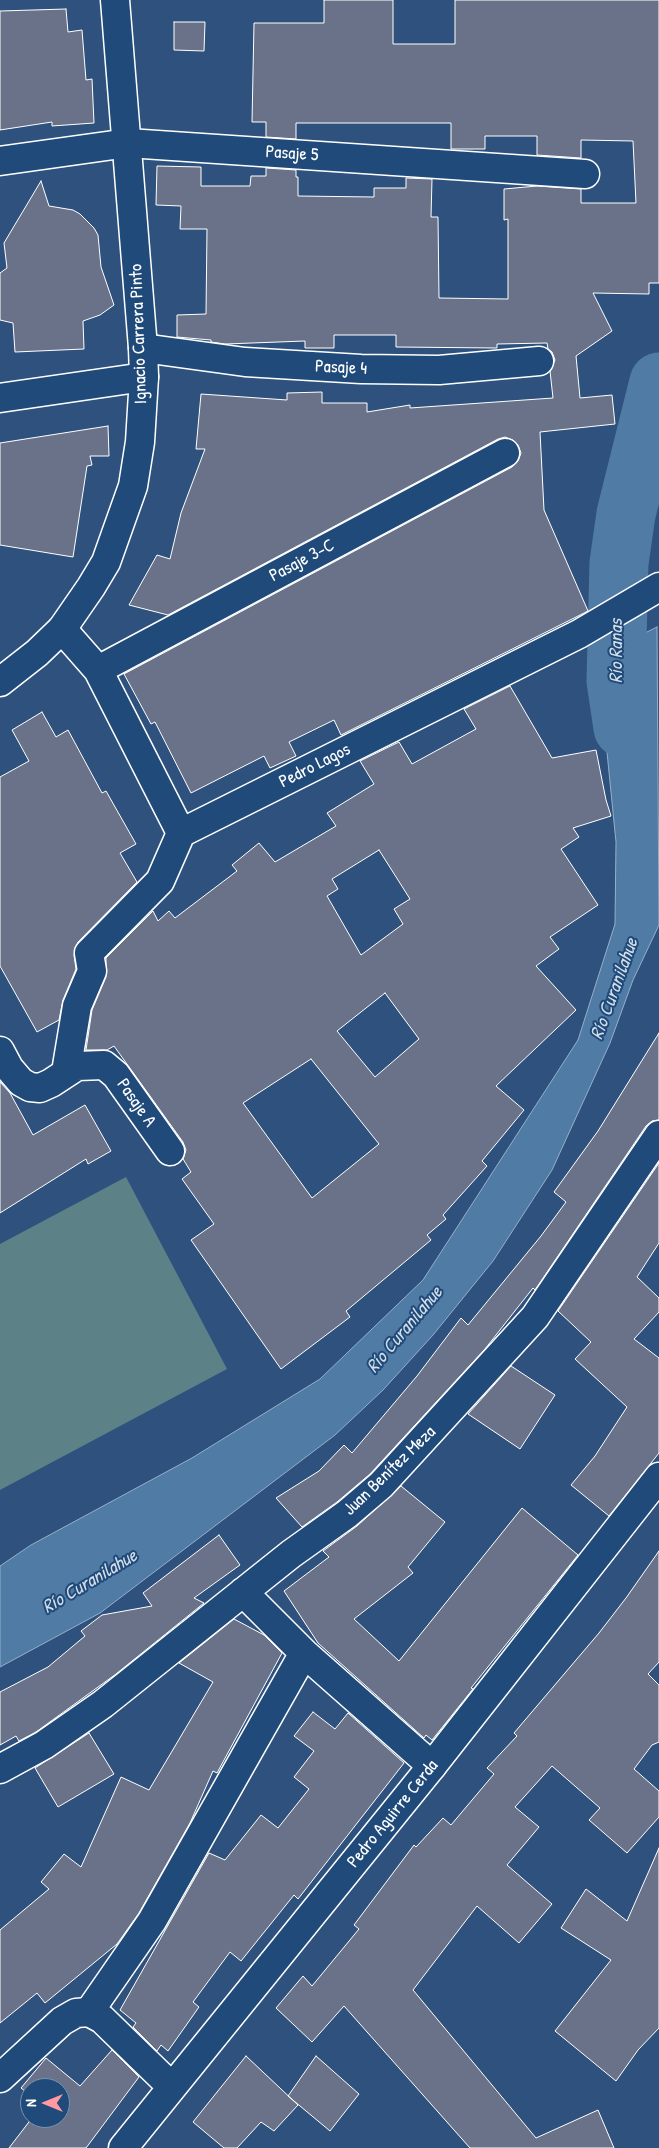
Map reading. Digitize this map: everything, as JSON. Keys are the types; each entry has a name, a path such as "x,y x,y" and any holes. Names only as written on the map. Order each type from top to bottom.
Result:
{"street":[{"name":"Ignacio Carrera Pinto","path":"0,682 37,653 62,629 106,562 133,486 140,442 144,377 143,348 115,0"},
{"name":"Pasaje 5","path":"0,161 128,143 584,174"},
{"name":"Pasaje 4","path":"143,348 245,362 361,369 439,370 539,361"},
{"path":"0,398 144,377"},
{"name":"Pasaje 3-C","path":"98,670 505,453"},
{"name":"Pedro Lagos","path":"181,833 579,634 659,587"},
{"path":"62,629 98,670 181,833 160,882 89,953 92,971 77,1006 66,1072"},
{"name":"Pasaje A","path":"0,1050 9,1068 22,1082 30,1087 40,1088 77,1066 104,1065 116,1074 170,1151"},
{"name":"Juan Benítez Meza","path":"0,1768 44,1745 81,1720 291,1554 347,1514 381,1485 535,1318 569,1271 637,1164 659,1135"},
{"name":"Pedro Aguirre Cerda","path":"123,2148 655,1489"},
{"path":"243,1592 304,1653 432,1766"},
{"path":"89,2012 152,1921 304,1653"},
{"path":"0,2078 62,2021 76,2013 89,2012 102,2019 172,2087"}],"green space":[{"path":"126,1177 227,1369 0,1490 0,1244"}],"water":[{"name":"Río Curanilahue","path":"657,627 659,925 633,980 610,1043 552,1170 493,1261 433,1335 383,1390 335,1435 100,1613 0,1667 0,1566 31,1545 192,1458 320,1379 423,1280 578,1040 615,924 616,842 604,722 603,654"}],"building":[{"path":"324,0 393,0 393,44 455,44 455,0 659,0 659,283 649,283 649,294 593,293 612,331 576,356 580,398 612,395 615,424 540,432 544,510 588,611 341,735 334,720 289,742 296,756 270,768 264,756 191,793 155,722 151,724 124,674 512,467 518,461 521,453 518,445 513,440 505,437 498,439 168,615 129,605 157,555 170,559 181,513 205,449 196,449 201,394 287,400 287,393 322,392 322,403 367,403 367,412 410,405 410,408 553,398 550,371 555,360 552,352 548,349 547,343 497,344 497,348 396,347 396,335 334,335 334,348 305,348 305,341 225,344 211,342 211,340 177,337 177,315 206,314 207,229 180,229 181,206 156,205 157,166 201,167 201,186 250,186 251,176 266,176 266,168 296,170 298,196 374,197 374,188 406,188 406,178 432,179 431,217 438,217 439,298 508,299 508,219 504,220 504,189 537,186 581,189 581,203 636,203 633,141 581,140 581,158 537,155 537,136 485,136 485,149 451,149 451,123 296,123 296,139 266,137 266,122 252,122 254,23 324,23"},
{"path":"66,9 68,32 82,30 86,80 92,79 94,123 52,126 52,122 0,130 0,11"},
{"path":"174,22 205,22 204,51 174,50"},
{"path":"41,181 49,206 73,210 80,214 94,228 98,235 101,267 114,305 100,315 83,321 84,349 15,352 13,323 0,320 0,273 7,268 4,243"},
{"path":"108,426 109,456 90,456 92,465 87,466 73,557 0,545 0,443"},
{"path":"510,686 552,758 596,750 611,816 573,828 579,837 561,849 598,905 550,937 559,949 536,966 576,1010 496,1086 524,1110 482,1161 487,1166 443,1215 446,1219 427,1235 431,1240 346,1311 350,1317 281,1369 191,1240 214,1224 182,1179 191,1172 183,1159 186,1150 183,1142 114,1046 107,1050 86,1050 92,1010 106,977 106,958 153,911 158,921 169,911 175,918 237,871 232,865 259,843 275,862 336,826 327,813 374,784 360,761 399,742 412,764 476,729 464,709","holes":["379,850 410,899 394,909 403,924 361,955 327,896 338,889 332,879","385,993 419,1039 375,1077 337,1031","311,1059 379,1144 312,1198 243,1103"]},
{"path":"42,712 56,737 68,730 102,793 106,791 136,844 120,853 137,882 78,942 74,955 76,969 63,1000 59,1020 37,1032 0,966 0,777 29,761 12,730"},
{"path":"659,1033 659,1120 652,1121 646,1126 535,1290 533,1288 485,1349 370,1474 337,1502 302,1527 276,1498 319,1471 344,1445 352,1453 417,1376 461,1318 468,1325 541,1236 566,1202 554,1192 598,1131"},
{"path":"0,1082 10,1093 33,1135 85,1105 111,1151 88,1164 86,1159 0,1213"},
{"path":"659,1163 659,1243 637,1277 659,1298 659,1312 634,1339 659,1358 659,1453 609,1516 571,1485 595,1456 627,1407 575,1359 591,1342 558,1311"},
{"path":"511,1366 555,1395 520,1449 468,1414"},
{"path":"401,1486 445,1522 408,1567 413,1573 354,1619 399,1661 522,1508 578,1555 471,1688 473,1689 432,1740 426,1735 424,1738 318,1643 284,1591 329,1557 323,1551 357,1526"},
{"path":"219,1535 240,1565 194,1598 204,1603 116,1674 36,1732 19,1741 16,1736 0,1745 0,1692 48,1667 85,1636 81,1631 102,1615 152,1606 143,1593"},
{"path":"659,1551 659,1662 648,1674 659,1685 659,1742 652,1745 634,1769 659,1791 659,1817 627,1853 589,1820 600,1808 552,1766 515,1807 539,1827 507,1865 552,1904 519,1943 477,1906 413,1990 536,2138 598,2110 614,2148 470,2148 344,2006 312,2042 276,2008 303,1976 312,1986 359,1929 354,1925 414,1845 416,1847 443,1818 451,1825 494,1774 487,1768 517,1736 514,1733 599,1633"},
{"path":"234,1619 264,1635 282,1653 217,1773 213,1771 190,1823 139,1913 117,1944 45,2003 37,1993 0,2023 0,1930 49,1889 41,1882 64,1854 81,1867 121,1777 149,1790 213,1682 179,1663"},
{"path":"313,1712 335,1729 348,1713 404,1763 298,1899 294,1895 241,1961 230,1952 193,2002 199,2007 168,2051 161,2045 157,2051 133,2027 136,2023 120,2010 209,1853 225,1860 261,1815 278,1828 309,1789 294,1777 314,1751 294,1736"},
{"path":"89,1733 114,1774 58,1807 35,1768"},
{"path":"659,1848 659,2028 638,2050 616,2081 555,2031 611,1960 561,1928 586,1889 627,1921"},
{"path":"112,2050 139,2077 86,2148 9,2148 24,2128 70,2128 70,2078 29,2078 46,2058 80,2086"},
{"path":"246,2056 298,2105 274,2131 261,2122 237,2148 224,2148 193,2122"},
{"path":"316,2056 359,2094 330,2131 288,2096"}],"waterway":[{"name":"Río Ranas","path":"623,728 616,681 619,563 626,514 659,382"}]}
